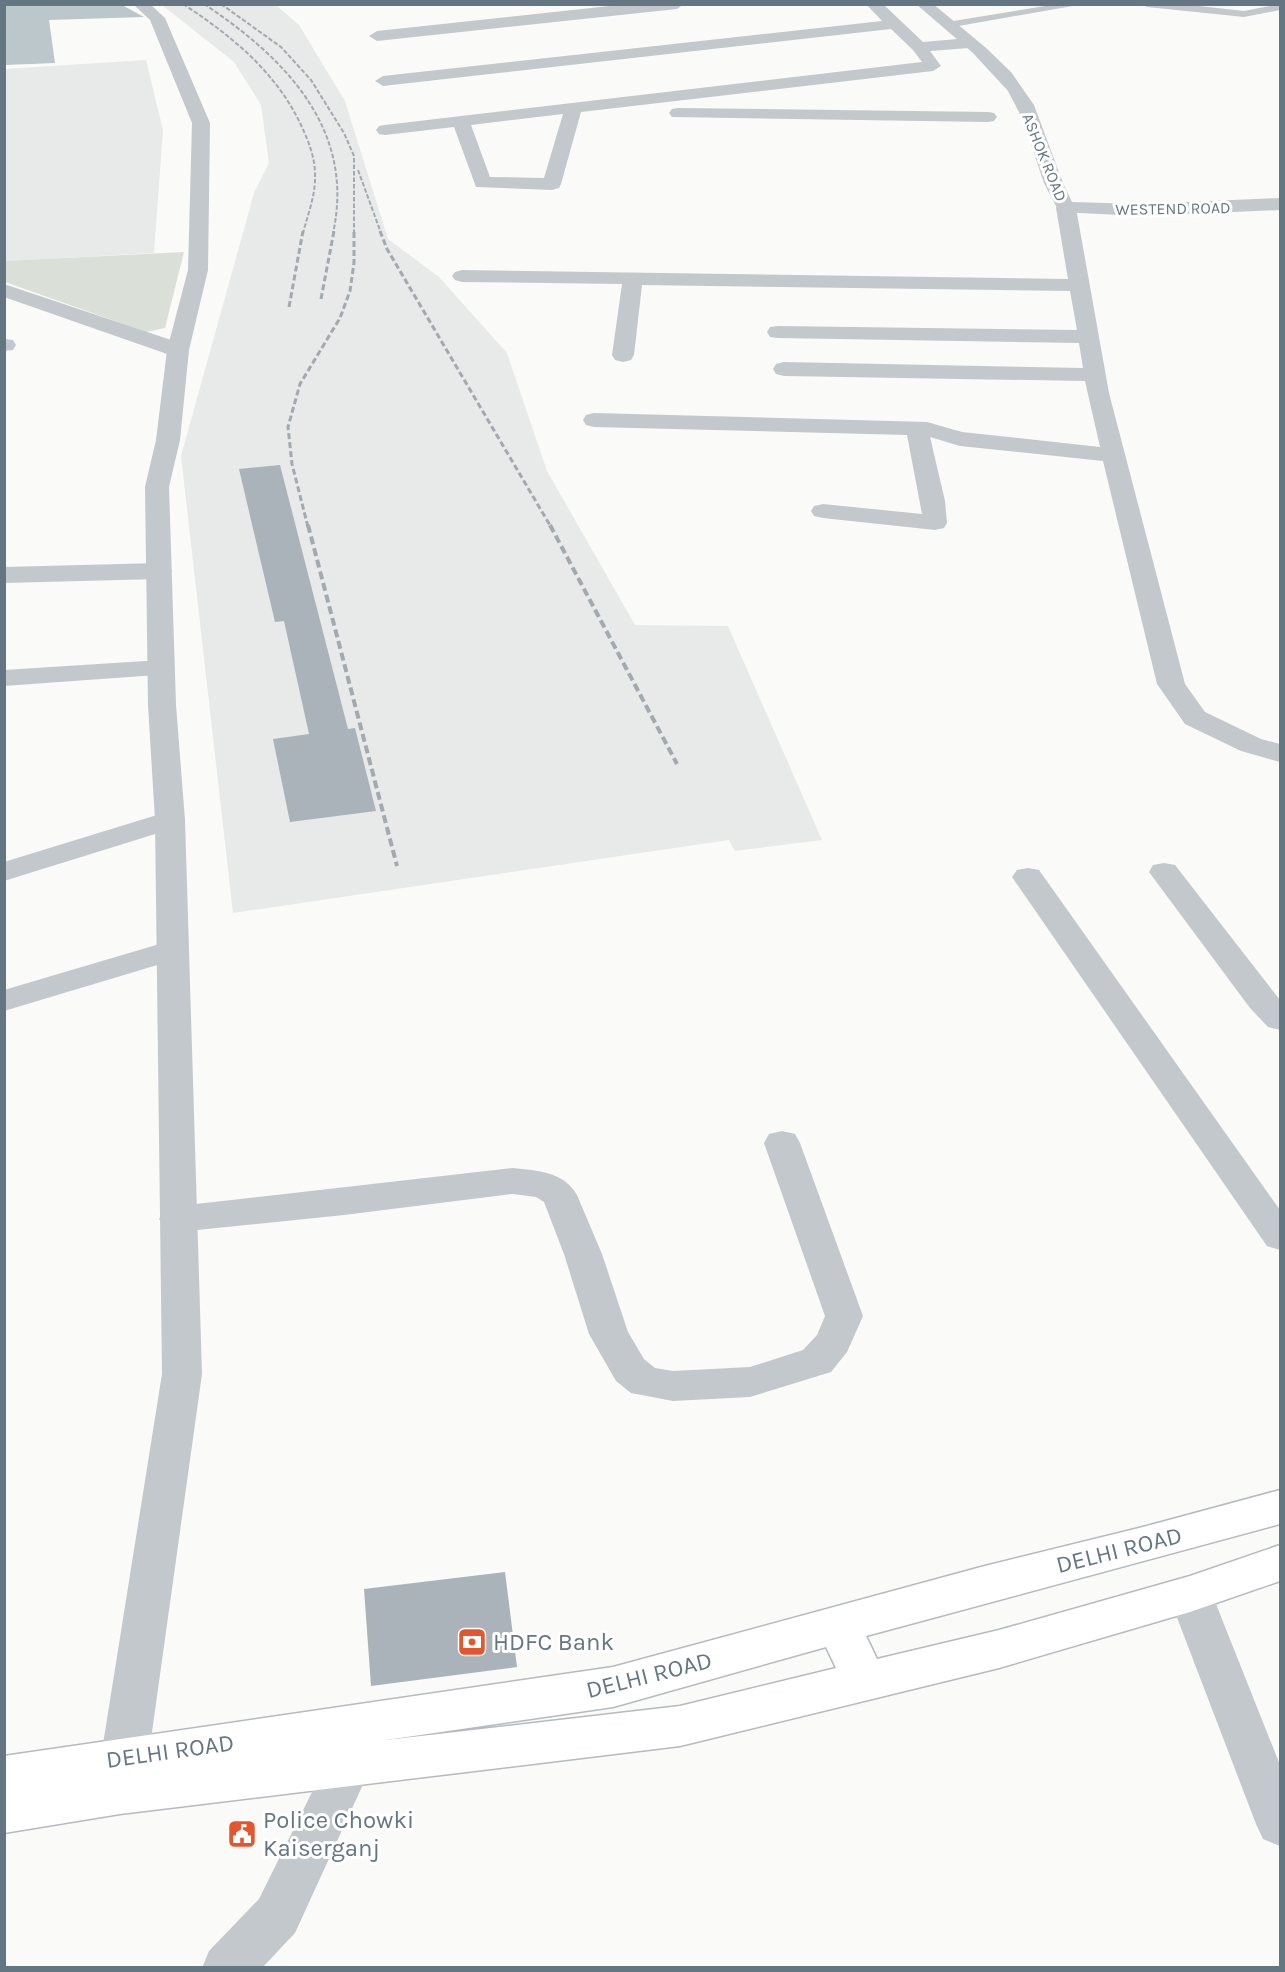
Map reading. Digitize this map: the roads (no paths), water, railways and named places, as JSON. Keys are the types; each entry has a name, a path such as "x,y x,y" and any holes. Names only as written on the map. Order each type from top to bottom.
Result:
{"main road":[{"name":"DELHI ROAD","path":"350,1746 613,1687 1281,1507"},
{"name":"DELHI ROAD","path":"4,1777 122,1775 350,1746 680,1726 999,1649 1190,1594 1281,1563"},
{"path":"838,1625 865,1681"},
{"name":"DELHI ROAD","path":"4,1811 122,1775"}],"street":[{"path":"122,1775 182,1374 170,820 161,668 157,487 168,440 178,350 198,270 201,123 157,18 140,4"},
{"path":"377,36 677,4"},
{"path":"571,116 933,66 919,47 873,4"},
{"name":"ASHOK ROAD","path":"923,4 998,68 1024,104 1056,192 1066,208 1095,375 1171,684 1194,718 1251,744 1281,753"},
{"path":"383,81 894,24"},
{"path":"919,47 969,43"},
{"path":"887,71 922,116"},
{"path":"384,130 461,121 673,113 988,117"},
{"path":"461,121 483,183 552,184 571,116"},
{"name":"WESTEND ROAD","path":"1066,208 1142,210 1281,204"},
{"path":"462,276 1080,285"},
{"path":"622,355 633,279"},
{"path":"4,290 178,350"},
{"path":"778,332 1089,338"},
{"path":"784,369 1095,375"},
{"path":"594,420 927,429 971,440 1113,454"},
{"path":"823,511 935,523 933,501 917,429"},
{"path":"4,575 159,571"},
{"path":"4,678 161,668"},
{"path":"4,872 170,820"},
{"path":"1164,872 1262,1001 1281,1019"},
{"path":"1028,877 1281,1237"},
{"path":"4,1001 173,950"},
{"path":"178,1219 344,1202 513,1181 545,1185 559,1195 583,1254 609,1334 630,1370 645,1382 672,1386 750,1382 817,1361 833,1342 844,1316 782,1143"},
{"path":"1190,1594 1281,1824"},
{"path":"226,1968 277,1916 350,1746"}],"lane":[{"path":"947,25 1079,4"},
{"path":"1148,4 1244,14 1281,7"}],"railway":[{"path":"183,4 235,42 266,72 291,106 301,125 309,143 315,168 313,196 303,233"},
{"path":"204,4 261,48 286,72 307,99 323,129 334,161 337,195 333,233"},
{"path":"221,4 281,47 311,80 344,133 354,156 354,263 350,291 340,318 300,384 288,427 292,464 308,527"},
{"path":"358,170 381,233"},
{"path":"289,307 303,231"},
{"path":"321,299 334,231"},
{"path":"380,231 387,249 551,527"},
{"path":"308,525 397,866"},
{"path":"550,525 677,764"}],"place":[{"name":"HDFC Bank","path":"472,1642"},
{"name":"Police Chowki Kaiserganj","path":"242,1834"}]}
